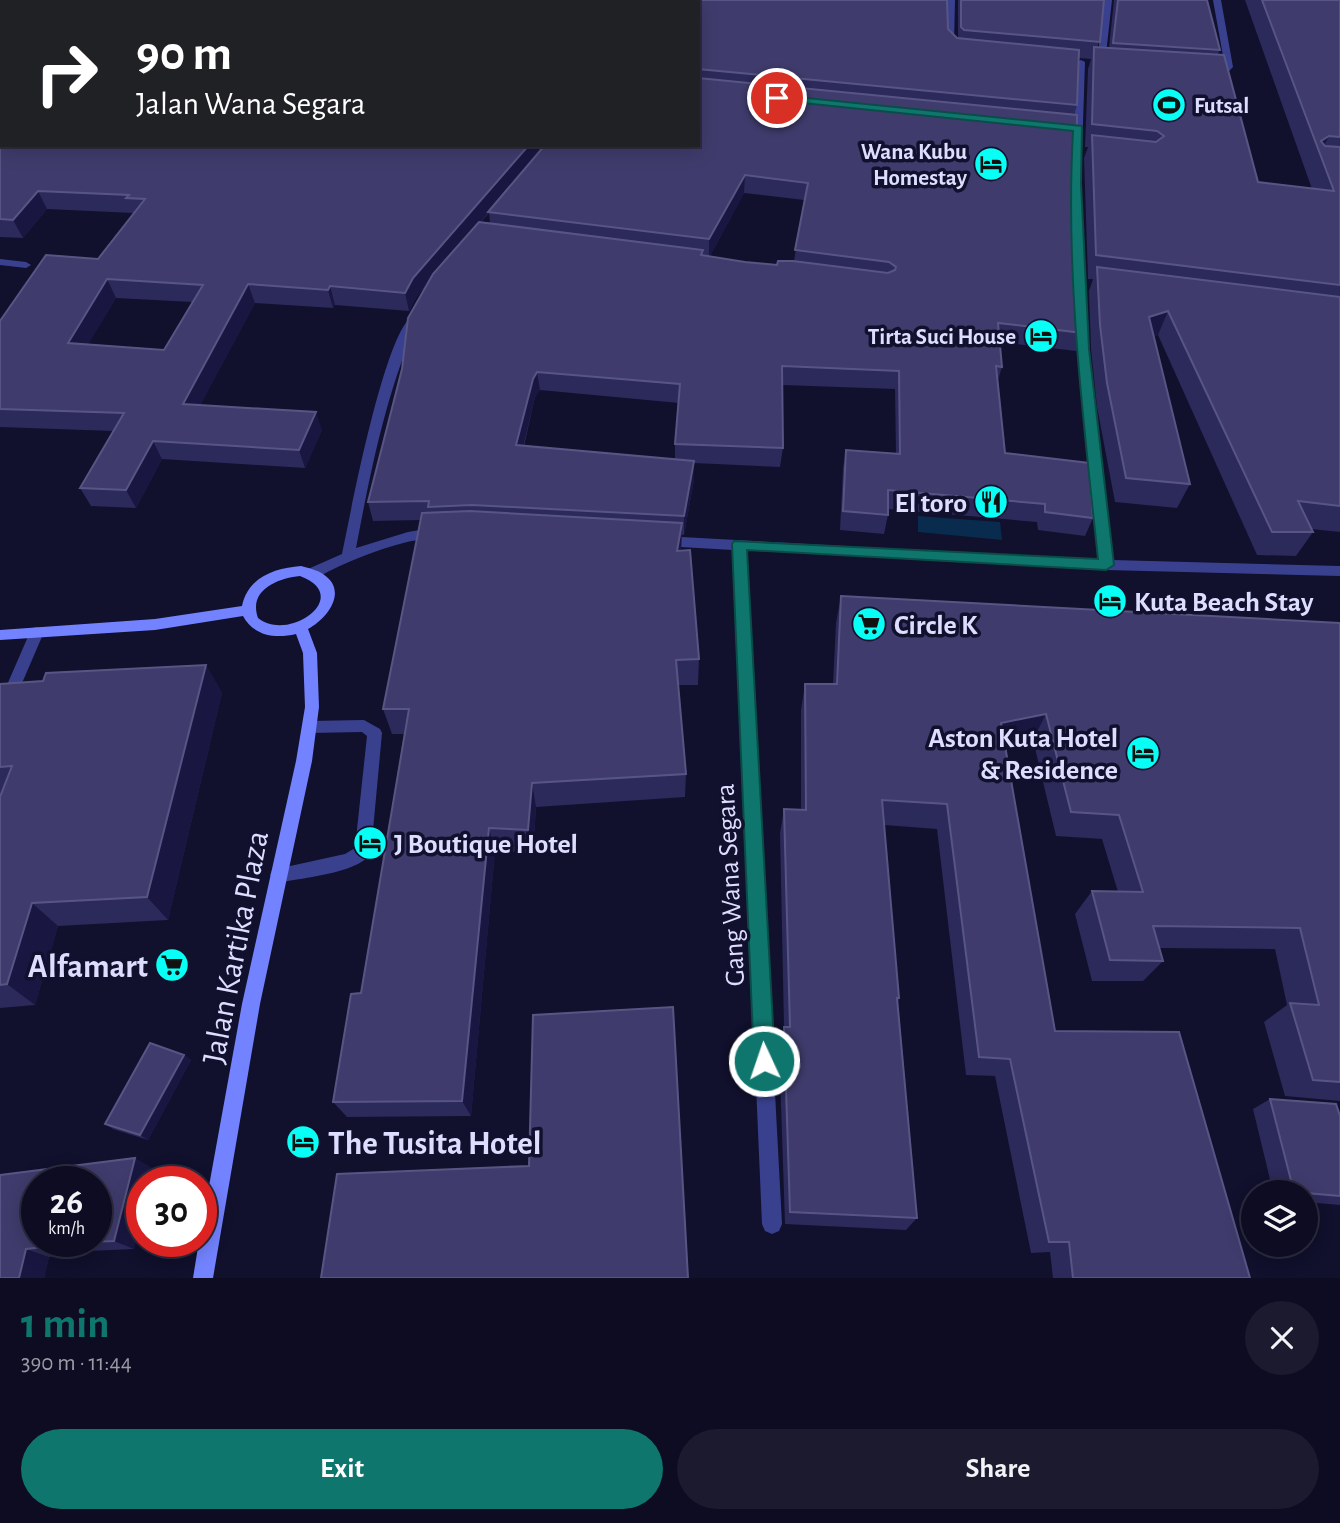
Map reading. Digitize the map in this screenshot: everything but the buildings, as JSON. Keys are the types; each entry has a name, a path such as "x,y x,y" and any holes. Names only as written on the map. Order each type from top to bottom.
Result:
{"main road":[{"path":"288,572 313,573 323,579 328,589 329,599 324,610 302,628 286,632 260,628 251,620 248,610 248,600 263,582 288,572"},
{"path":"0,635 183,622 248,610"},
{"name":"Jalan Kartika Plaza","path":"203,1278 251,1004 309,727 312,675 310,653 302,628"}],"street":[{"path":"951,0 951,46 954,50 964,52"},
{"path":"1101,63 1108,0"},
{"path":"1206,72 1223,73 1228,70 1217,0"},
{"path":"1081,62 1079,128 1084,153 1076,183 1083,349 1106,565"},
{"path":"1069,63 1114,64"},
{"path":"1065,127 1079,128"},
{"path":"0,262 26,265"},
{"path":"1082,284 1095,286"},
{"path":"348,558 383,393 400,346 418,310"},
{"path":"313,573 348,558 424,533 450,532"},
{"path":"648,540 1106,565 1340,571"},
{"name":"Gang Wana Segara","path":"739,544 772,1224"},
{"path":"0,718 37,632"},
{"path":"278,875 348,861 363,852 375,733 364,726 309,727"}],"water":[{"path":"918,516 1000,522 1002,540 918,532"}],"place":[{"name":"Futsal","path":"1169,105"},
{"name":"Wana Kubu Homestay","path":"991,164"},
{"name":"Tirta Suci House","path":"1041,336"},
{"name":"El toro","path":"991,502"},
{"name":"Kuta Beach Stay","path":"1110,601"},
{"name":"Circle K","path":"869,624"},
{"name":"Aston Kuta Hotel & Residence","path":"1143,753"},
{"name":"J Boutique Hotel","path":"370,843"},
{"name":"Alfamart","path":"172,965"},
{"name":"The Tusita Hotel","path":"303,1142"}],"route":[{"path":"764,1061 739,544 1106,565 1083,349 1076,183 1079,128 777,98"}]}
